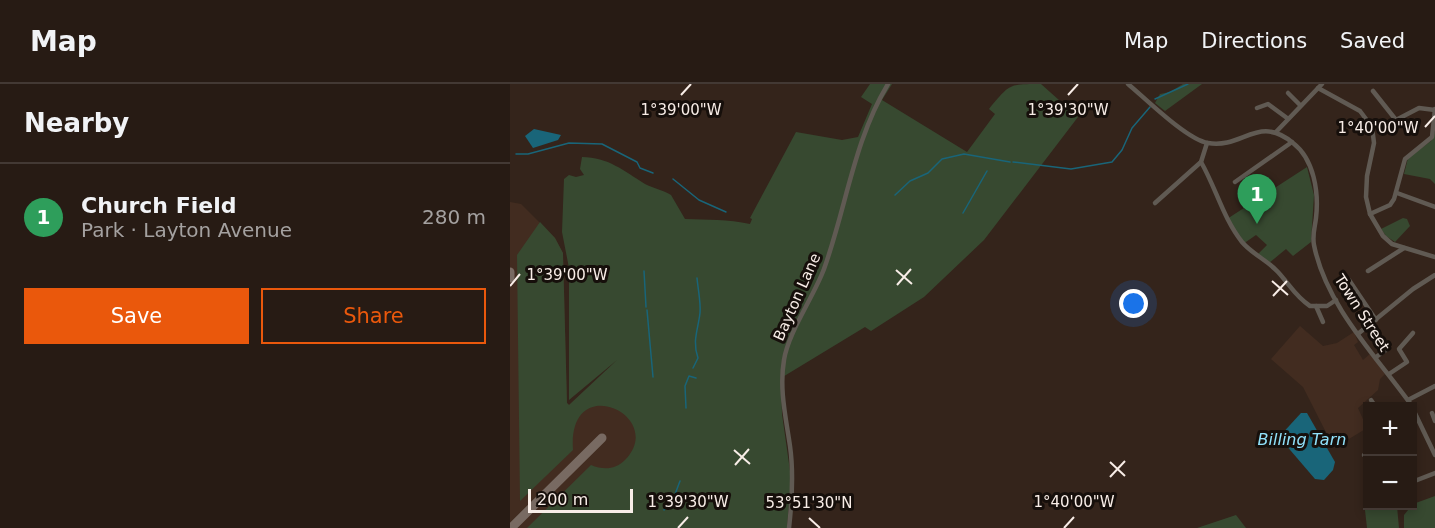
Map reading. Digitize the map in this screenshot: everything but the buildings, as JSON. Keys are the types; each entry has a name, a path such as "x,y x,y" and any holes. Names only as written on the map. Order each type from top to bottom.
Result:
{"street":[{"name":"Bayton Lane","path":"789,528 793,479 784,413 783,362 788,344 823,271 866,129 875,106 888,84"},
{"path":"1128,84 1187,132 1208,143 1229,141 1261,130 1276,132 1320,86 1359,111 1372,127 1374,143 1365,190 1370,214 1385,239 1404,248 1435,257"},
{"path":"1370,214 1390,205 1397,193 1405,159 1432,137 1435,110 1419,108 1396,120 1373,91"},
{"path":"1288,93 1300,105"},
{"path":"1257,108 1270,105 1287,118"},
{"name":"Town Street","path":"1276,132 1292,142 1308,159 1317,198 1314,245 1325,280 1336,300 1408,400"},
{"path":"1235,182 1292,142"},
{"path":"1155,203 1201,162 1208,143"},
{"path":"1201,162 1229,223 1241,241 1254,254 1271,265 1304,302 1316,306 1327,306 1336,300"},
{"path":"1397,193 1435,207"},
{"path":"1368,272 1404,248"},
{"path":"1359,333 1413,289 1435,275"},
{"path":"1349,280 1376,320"},
{"path":"1316,306 1323,322"},
{"path":"1389,374 1407,362 1399,349 1413,333"},
{"path":"1376,357 1386,350 1386,347"},
{"path":"1408,400 1435,386"},
{"path":"1432,413 1435,421"},
{"name":"Town Street","path":"1417,415 1435,455"},
{"path":"1429,442 1435,439"},
{"path":"1417,480 1435,473"}],"shaded area":[{"path":"510,202 521,204 555,238 563,253 567,403 569,405 617,361 651,445 572,528 510,528"},
{"path":"1300,326 1323,346 1337,343 1354,332 1358,342 1354,345 1363,360 1370,354 1385,374 1380,379 1378,390 1358,408 1363,419 1363,430 1334,448 1303,387 1271,359"}],"green space":[{"path":"870,84 892,84 882,100 967,152 995,114 989,109 1006,90 1016,85 1041,84 1078,117 984,240 924,297 871,331 865,327 781,378 782,414 791,478 787,528 527,528 591,465 600,468 617,466 625,460 635,444 634,428 626,416 613,408 598,406 585,411 575,425 573,450 520,501 517,255 540,222 555,238 563,253 567,403 569,405 617,360 569,400 569,268 562,232 564,179 569,175 576,177 584,175 580,169 582,157 600,159 645,184 671,195 685,219 726,220 750,224 752,219 750,218 796,132 842,140 858,137 872,104 861,97"},
{"path":"1183,84 1202,84 1165,111 1155,103 1160,94 1170,92"},
{"path":"1435,131 1435,184 1430,179 1404,174 1408,158 1431,141"},
{"path":"1307,167 1314,195 1311,242 1293,256 1286,249 1269,263 1258,254 1267,245 1256,235 1243,244 1227,219"},
{"path":"1403,218 1407,219 1410,226 1395,242 1381,229"},
{"path":"1435,496 1435,528 1404,528 1404,515 1408,510 1417,510 1417,503"},
{"path":"1365,510 1397,510 1399,528 1367,528"},
{"path":"1236,515 1246,528 1197,528"}],"water":[{"path":"534,129 561,135 558,140 533,148 525,136"},
{"name":"Billing Tarn","path":"1301,413 1307,413 1335,462 1333,470 1324,480 1315,479 1279,437"}],"waterway":[{"path":"1155,99 1188,84"},
{"path":"1013,162 1071,169 1112,162 1122,150 1132,128 1150,107"},
{"path":"516,154 528,154 569,143 602,144 637,162 640,168 653,173"},
{"path":"895,195 910,181 928,173 942,159 964,154 1010,162"},
{"path":"963,213 987,171"},
{"path":"673,179 699,200 726,212"},
{"path":"644,271 646,307"},
{"path":"693,368 698,358 695,341 700,309 697,278"},
{"path":"647,310 653,377"},
{"path":"686,408 685,386 689,376 696,378"},
{"path":"664,510 674,497 680,481"}],"taxiway":[{"path":"510,272 510,278"},
{"path":"511,528 602,438"}],"place":[{"name":"Church Field","path":"1257,224"}]}
